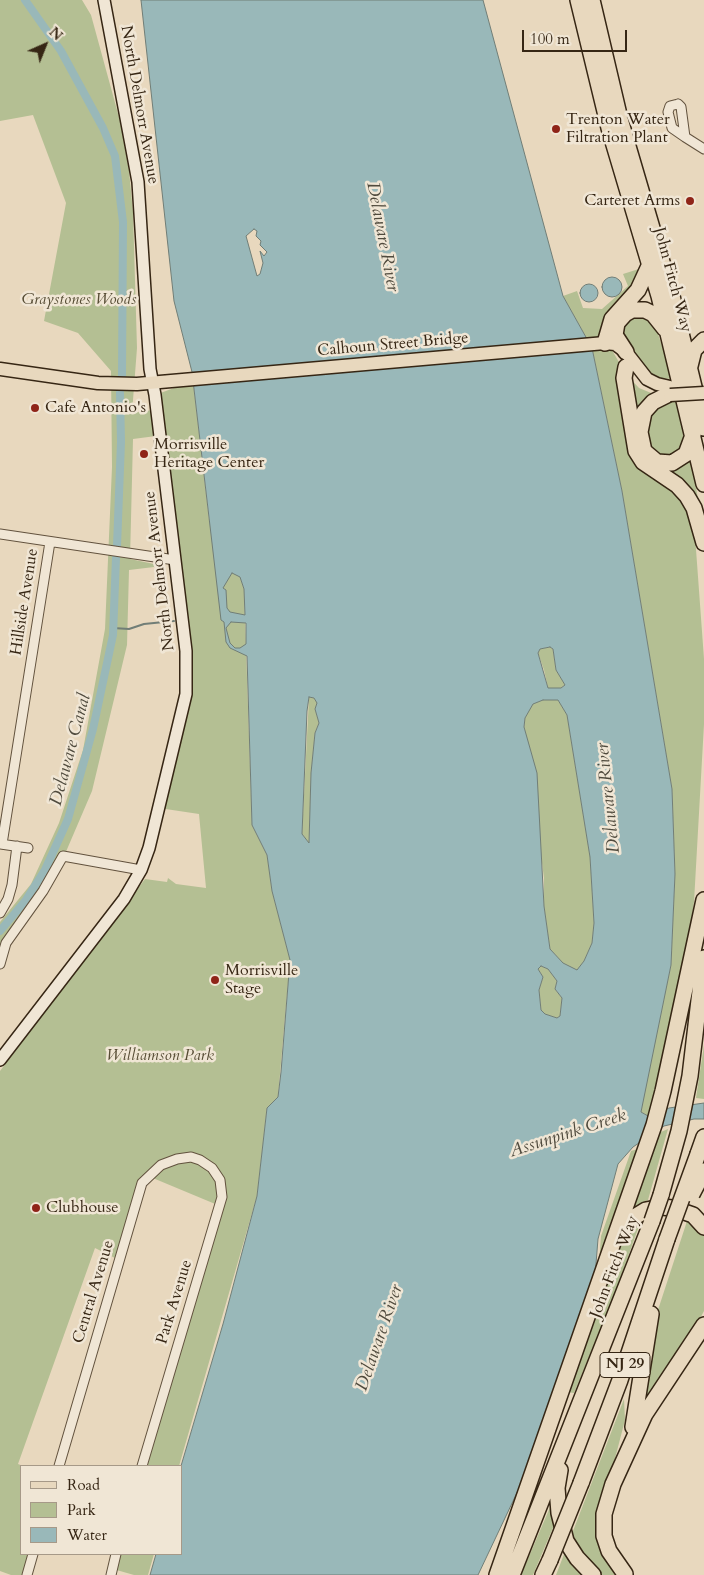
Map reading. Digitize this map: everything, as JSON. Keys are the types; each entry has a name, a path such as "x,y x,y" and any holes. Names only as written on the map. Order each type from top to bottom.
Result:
{"highway":[{"name":"John Fitch Way","path":"578,0 609,128 650,264 690,366 704,484"},
{"name":"John Fitch Way","path":"592,0 698,432"},
{"path":"604,343 612,319 638,290 650,264"},
{"path":"704,334 673,326 645,310 632,310 619,320 615,331 626,359 624,378 636,451 643,462 677,485 687,496 694,508 704,543"},
{"path":"690,366 694,350 704,340"},
{"path":"669,392 653,402 644,412 640,432 644,452 657,462 672,463 686,454 698,432"},
{"path":"497,1575 643,1155 663,1091 704,900"},
{"name":"John Fitch Way","path":"512,1575 661,1195 674,1151 690,1076 704,958"},
{"name":"NJ 29","path":"543,1575 581,1483 620,1380 666,1242 704,1137"},
{"path":"632,1438 646,1334 666,1242 704,1171"},
{"path":"609,1249 626,1224 646,1210 673,1208 698,1218 704,1227"},
{"path":"626,1574 609,1551 604,1536 603,1522 613,1484 632,1438 664,1383 700,1337 704,1325"},
{"path":"566,1439 557,1488 559,1513 566,1541 577,1558 593,1575"},
{"path":"486,1575 516,1516"}],"main road":[{"name":"North Delmorr Avenue","path":"0,1060 124,899 141,870 149,848 186,694 187,661 148,343 135,163 104,0"},
{"name":"Calhoun Street Bridge","path":"0,369 107,384 137,384 604,343"},
{"path":"604,343 626,359 647,379 669,392 704,393"},
{"path":"669,392 704,386"}],"street":[{"path":"686,137 704,149"},
{"path":"0,534 175,560"},
{"name":"Hillside Avenue","path":"1,844 50,542"},
{"path":"1,844 28,848"},
{"path":"0,913 10,892 17,846"},
{"path":"0,964 6,943 43,891 63,856 141,870"},
{"name":"Central Avenue","path":"58,1465 142,1183 161,1165 177,1159 194,1158"},
{"name":"Park Avenue","path":"142,1465 222,1197 217,1175 208,1164 194,1158"},
{"path":"27,1575 33,1555"},
{"path":"110,1575 116,1555"}],"green space":[{"name":"Graystones Woods","path":"0,0 82,0 91,15 120,121 129,171 133,212 137,348 132,413 153,410 156,436 133,439 130,559 154,564 154,567 129,570 127,645 92,791 59,868 25,920 0,945 0,922 31,884 59,823 83,750 105,629 112,467 111,371 78,333 44,321 66,203 33,115 0,121"},
{"path":"642,268 605,333 623,369 633,453 685,497 694,522 704,659 704,724 694,902 686,959 654,1106 648,1116 641,1112 642,1102 671,965 675,874 672,789 622,491 592,348 563,296 577,291 583,308 602,309 628,286 623,274"},
{"path":"635,315 644,315 658,328 658,334 673,379 660,378 650,373 624,342 621,330 626,321"},
{"path":"627,375 639,388 656,395 637,422"},
{"name":"Williamson Park","path":"193,381 209,519 236,563 244,589 252,825 267,855 272,891 290,960 278,1097 267,1108 257,1196 179,1465 143,1465 220,1206 148,1176 119,1260 95,1248 18,1464 20,1465 20,1555 32,1555 24,1575 11,1575 0,1571 0,1071 145,879 167,882 168,878 176,884 206,888 199,814 159,808 184,702 183,625 155,395"},
{"path":"677,401 683,431 683,450 669,460 652,451 646,440 650,410 661,402"},
{"path":"690,458 701,513 656,466"},
{"path":"550,647 553,649 556,670 565,685 561,688 548,688 538,653 540,649"},
{"path":"309,697 314,698 318,703 315,709 319,723 315,733 311,773 309,843 302,834"},
{"path":"543,700 558,700 567,715 590,856 594,923 592,943 577,971 563,963 550,949 544,906 544,878 524,727 525,718 532,704"},
{"path":"541,966 548,969 557,981 555,989 562,998 560,1016 557,1018 544,1014 541,1010 539,990 543,977 538,969"},
{"path":"704,1045 704,1099 696,1098"},
{"path":"668,1129 648,1200 628,1210 654,1135"},
{"path":"641,1148 599,1264 601,1236 631,1151"},
{"path":"643,1215 611,1304 574,1393 567,1392 624,1230"},
{"path":"688,1218 704,1231 704,1311 694,1330 642,1407 655,1340 657,1313"},
{"path":"624,1399 625,1420 611,1474 595,1521 602,1544 623,1575 556,1575"},
{"path":"551,1505 555,1523 533,1575 521,1575"},
{"path":"117,1555 154,1555 148,1575 134,1575 113,1569"}],"water":[{"path":"141,0 483,0 563,296 592,348 622,491 672,789 675,874 671,965 641,1112 648,1116 669,1108 704,1103 704,1119 694,1119 664,1126 633,1147 618,1164 598,1239 595,1276 523,1480 478,1575 150,1575 156,1555 182,1555 181,1465 223,1324 257,1196 267,1108 278,1097 290,960 272,891 267,855 252,825 247,656 230,648 226,642 224,622 221,620 192,372 174,301","holes":["254,229 257,231 256,236 261,241 260,245 267,252 264,256 260,251 263,263 260,274 257,276 246,236","232,573 240,577 244,589 245,615 230,612 227,608 226,590 223,588","231,622 246,623 246,644 240,648 235,648 230,643 226,628","550,647 553,649 556,670 565,685 561,688 548,688 538,653 540,649","309,697 314,698 317,703 315,709 319,723 315,733 311,773 309,843 302,834","543,700 558,700 567,715 590,857 594,923 592,943 584,961 577,970 563,963 550,949 544,906 537,773 524,727 525,718 533,704","541,966 548,969 557,981 555,989 562,998 560,1016 557,1018 545,1014 541,1010 539,990 543,977 538,969"]},
{"path":"612,277 619,280 622,287 619,294 612,297 605,294 602,287 605,280"},
{"path":"585,284 593,284 598,289 596,300 585,302 580,297 580,289"}],"waterway":[{"name":"Delaware Canal","path":"25,0 61,51 103,128 115,156 123,222 122,376"},
{"name":"Delaware Canal","path":"117,546 121,442 120,393"},
{"name":"Delaware Canal","path":"0,931 26,900 45,870 68,819 93,729 113,635 116,558"},
{"path":"113,628 129,629 144,624 174,621"}],"place":[{"name":"Trenton Water Filtration Plant","path":"556,129"},
{"name":"Carteret Arms","path":"690,201"},
{"name":"Cafe Antonio's","path":"35,408"},
{"name":"Morrisville Heritage Center","path":"144,454"},
{"name":"Morrisville Stage","path":"215,980"},
{"name":"Clubhouse","path":"36,1208"}],"water label":[{"name":"Delaware River","path":"382,237"},
{"name":"Delaware River","path":"609,798"},
{"name":"Assunpink Creek","path":"568,1134"},
{"name":"Delaware River","path":"380,1338"}]}
